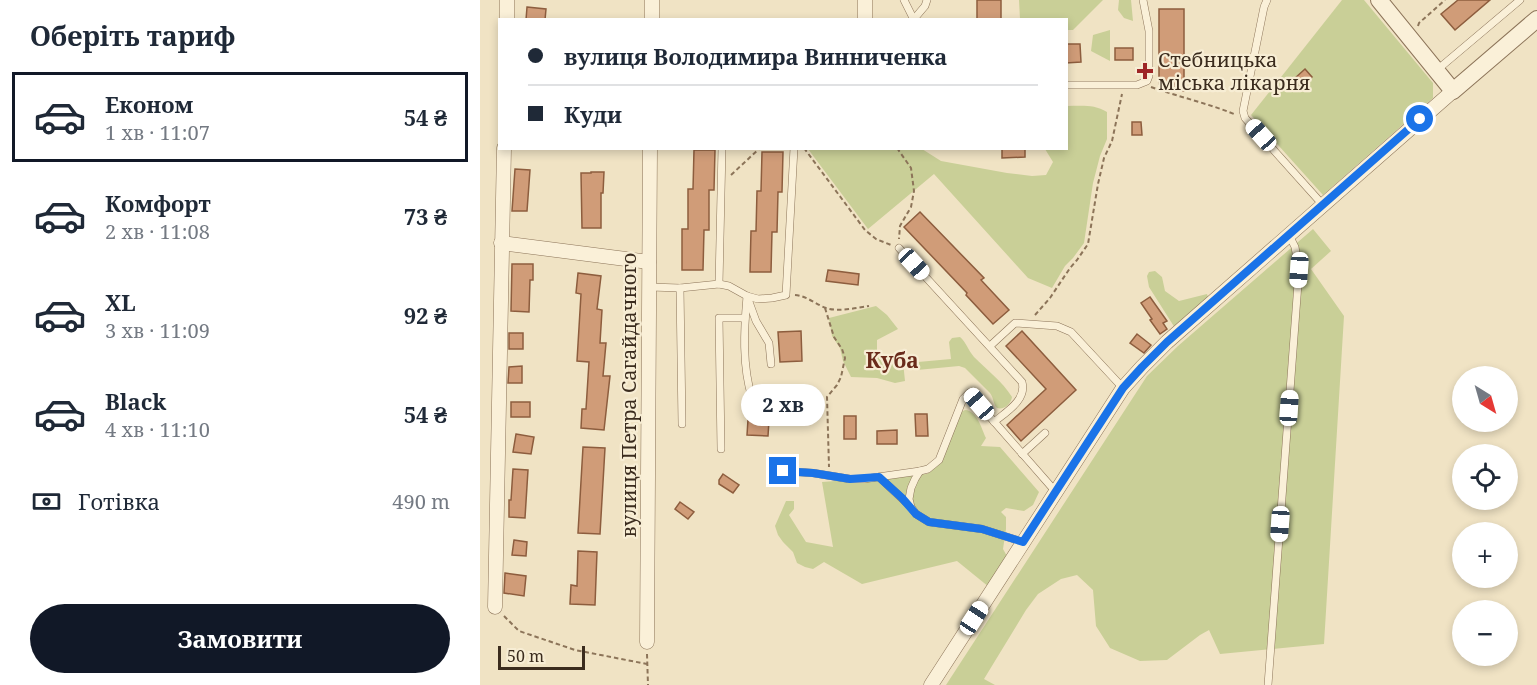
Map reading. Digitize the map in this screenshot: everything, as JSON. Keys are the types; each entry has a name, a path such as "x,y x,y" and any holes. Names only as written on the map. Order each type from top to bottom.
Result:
{"street":[{"path":"507,0 507,18"},
{"path":"652,0 652,18"},
{"path":"865,0 865,18"},
{"path":"1382,1 1453,91"},
{"path":"931,685 1123,388 1142,367 1167,342 1537,20"},
{"path":"495,607 504,150"},
{"name":"вулиця Петра Сагайдачного","path":"647,642 650,150"},
{"path":"501,243 649,262"}],"lane":[{"path":"904,0 913,18"},
{"path":"915,18 927,0"},
{"path":"1068,85 1125,85 1143,84 1147,81 1149,31 1143,0"},
{"path":"1267,0 1242,111 1245,118 1323,205"},
{"path":"1436,70 1520,0"},
{"path":"718,284 722,150"},
{"path":"650,287 680,288 718,284 729,286 758,299 786,295 794,150"},
{"path":"1268,685 1299,270 1295,247 1289,235"},
{"path":"899,248 1022,382 1024,388 1018,401 994,422"},
{"path":"680,288 682,424"},
{"path":"747,296 746,376 752,398"},
{"path":"747,296 756,321 769,343 771,364"},
{"path":"721,449 719,318 745,318"},
{"path":"990,346 1015,323 1057,326 1071,332 1123,388"},
{"path":"783,471 850,479 928,469 939,460 960,404 969,393 1055,491"},
{"path":"1022,454 1045,433"},
{"path":"911,507 909,499 911,488 920,471"},
{"path":"879,477 916,514 929,522 982,529 1023,542"}],"path":[{"path":"1427,15 1444,0"},
{"path":"1143,84 1214,105 1245,118"},
{"path":"1028,324 1050,298 1088,244 1104,158 1112,141 1125,85"},
{"path":"721,185 757,150"},
{"path":"805,150 865,230 876,239 899,248 899,229 911,207 914,191 910,168 898,150"},
{"path":"786,295 801,295 825,308 832,309 869,306"},
{"path":"825,308 834,337 842,349 844,358 841,377 827,397 829,476"},
{"path":"495,607 519,631 575,650 647,664"},
{"path":"647,642 648,685"}],"green space":[{"path":"1019,0 1103,0 1073,30 1068,30 1068,18 1020,18"},
{"path":"1119,0 1131,0 1133,21 1124,18 1118,10"},
{"path":"1342,0 1364,0 1433,83 1433,98 1323,195 1251,115"},
{"path":"1110,30 1110,61 1091,51 1093,35"},
{"path":"1068,106 1092,107 1107,112 1107,139 1093,183 1084,243 1065,266 1052,288 1028,278 934,174 868,229 809,150 924,150 941,161 1032,176 1046,175 1053,162 1046,150 1068,150"},
{"path":"1313,229 1331,251 1311,269 1344,316 1324,644 1220,654 1209,630 1167,660 1140,661 1110,648 1096,626 1093,590 1077,575 1061,579 1038,594 1026,610 984,679 995,685 946,685 1147,376 1178,346"},
{"path":"1155,271 1162,277 1165,291 1179,301 1207,294 1209,300 1175,328 1149,287 1147,276 1149,272"},
{"path":"876,306 898,329 877,340 877,355 884,365 903,362 905,381 895,383 877,378 851,377 843,361 840,348 832,336 829,318"},
{"path":"960,337 974,357 1008,391 1012,397 1007,406 997,408 990,393 965,368 959,366 917,370 915,366 918,362 951,359 949,342 952,338"},
{"path":"965,410 976,416 986,438 981,446 1000,447 1039,492 1033,505 1024,511 1006,508 1001,512 1006,517 1003,549 1008,558 989,587 957,561 862,584 824,562 813,569 797,563 793,552 778,535 775,526 786,501 794,501 794,509 789,515 806,542 833,547 822,482 927,474 941,462 961,412"}],"building":[{"path":"977,0 1001,0 1001,18 977,18"},
{"path":"1458,0 1490,0 1455,30 1441,14"},
{"path":"527,7 546,9 545,18 526,18"},
{"path":"1159,9 1184,9 1184,91 1175,91 1175,84 1159,84"},
{"path":"1068,44 1080,44 1081,62 1068,63"},
{"path":"1115,48 1133,48 1133,60 1115,60"},
{"path":"1305,69 1312,77 1301,87 1294,79"},
{"path":"1132,122 1141,122 1142,135 1132,135"},
{"path":"694,150 715,150 714,190 709,190 709,230 704,230 703,270 682,270 682,229 688,229 688,189 693,189"},
{"path":"1002,150 1025,150 1025,157 1002,158"},
{"path":"762,152 783,152 782,192 778,192 777,232 772,232 771,272 750,272 751,231 756,231 757,191 761,191"},
{"path":"515,169 530,170 527,211 512,211"},
{"path":"604,172 603,193 601,193 601,228 582,228 581,173"},
{"path":"920,212 984,278 981,280 1009,310 993,324 966,295 967,293 904,227"},
{"path":"512,264 533,264 529,312 511,311"},
{"path":"828,270 859,274 858,285 826,281"},
{"path":"578,273 601,276 597,309 602,310 600,343 606,343 603,376 610,376 604,430 581,428 582,409 586,409 589,362 577,361 581,294 576,293"},
{"path":"1150,297 1167,321 1163,323 1167,329 1160,334 1141,303"},
{"path":"801,331 802,361 780,362 778,332"},
{"path":"1022,331 1076,390 1021,441 1007,425 1046,389 1006,346"},
{"path":"509,333 523,333 523,349 509,349"},
{"path":"1137,334 1151,345 1144,353 1130,343"},
{"path":"522,366 522,383 508,383 509,367"},
{"path":"760,387 771,388 768,436 747,435 749,404 759,404"},
{"path":"511,402 530,402 530,417 511,417"},
{"path":"915,414 927,414 928,436 916,436"},
{"path":"844,416 856,416 856,439 844,439"},
{"path":"897,430 897,444 877,444 877,431"},
{"path":"516,434 534,437 531,454 513,452"},
{"path":"583,447 605,448 600,534 578,533"},
{"path":"513,469 528,470 525,518 509,517"},
{"path":"723,474 739,485 733,493 719,484"},
{"path":"680,502 694,512 688,519 675,509"},
{"path":"514,540 527,542 526,556 512,555"},
{"path":"578,551 597,552 595,605 570,604 571,585 577,586"},
{"path":"505,573 526,576 524,596 504,593"}],"place":[{"name":"Стебницька міська лікарня","path":"1145,71"}],"district":[{"name":"Куба","path":"892,361"}],"route":[{"path":"783,471 850,479 879,477 916,514 929,522 982,529 1023,542 1123,388 1142,367 1167,342 1420,119"}]}
